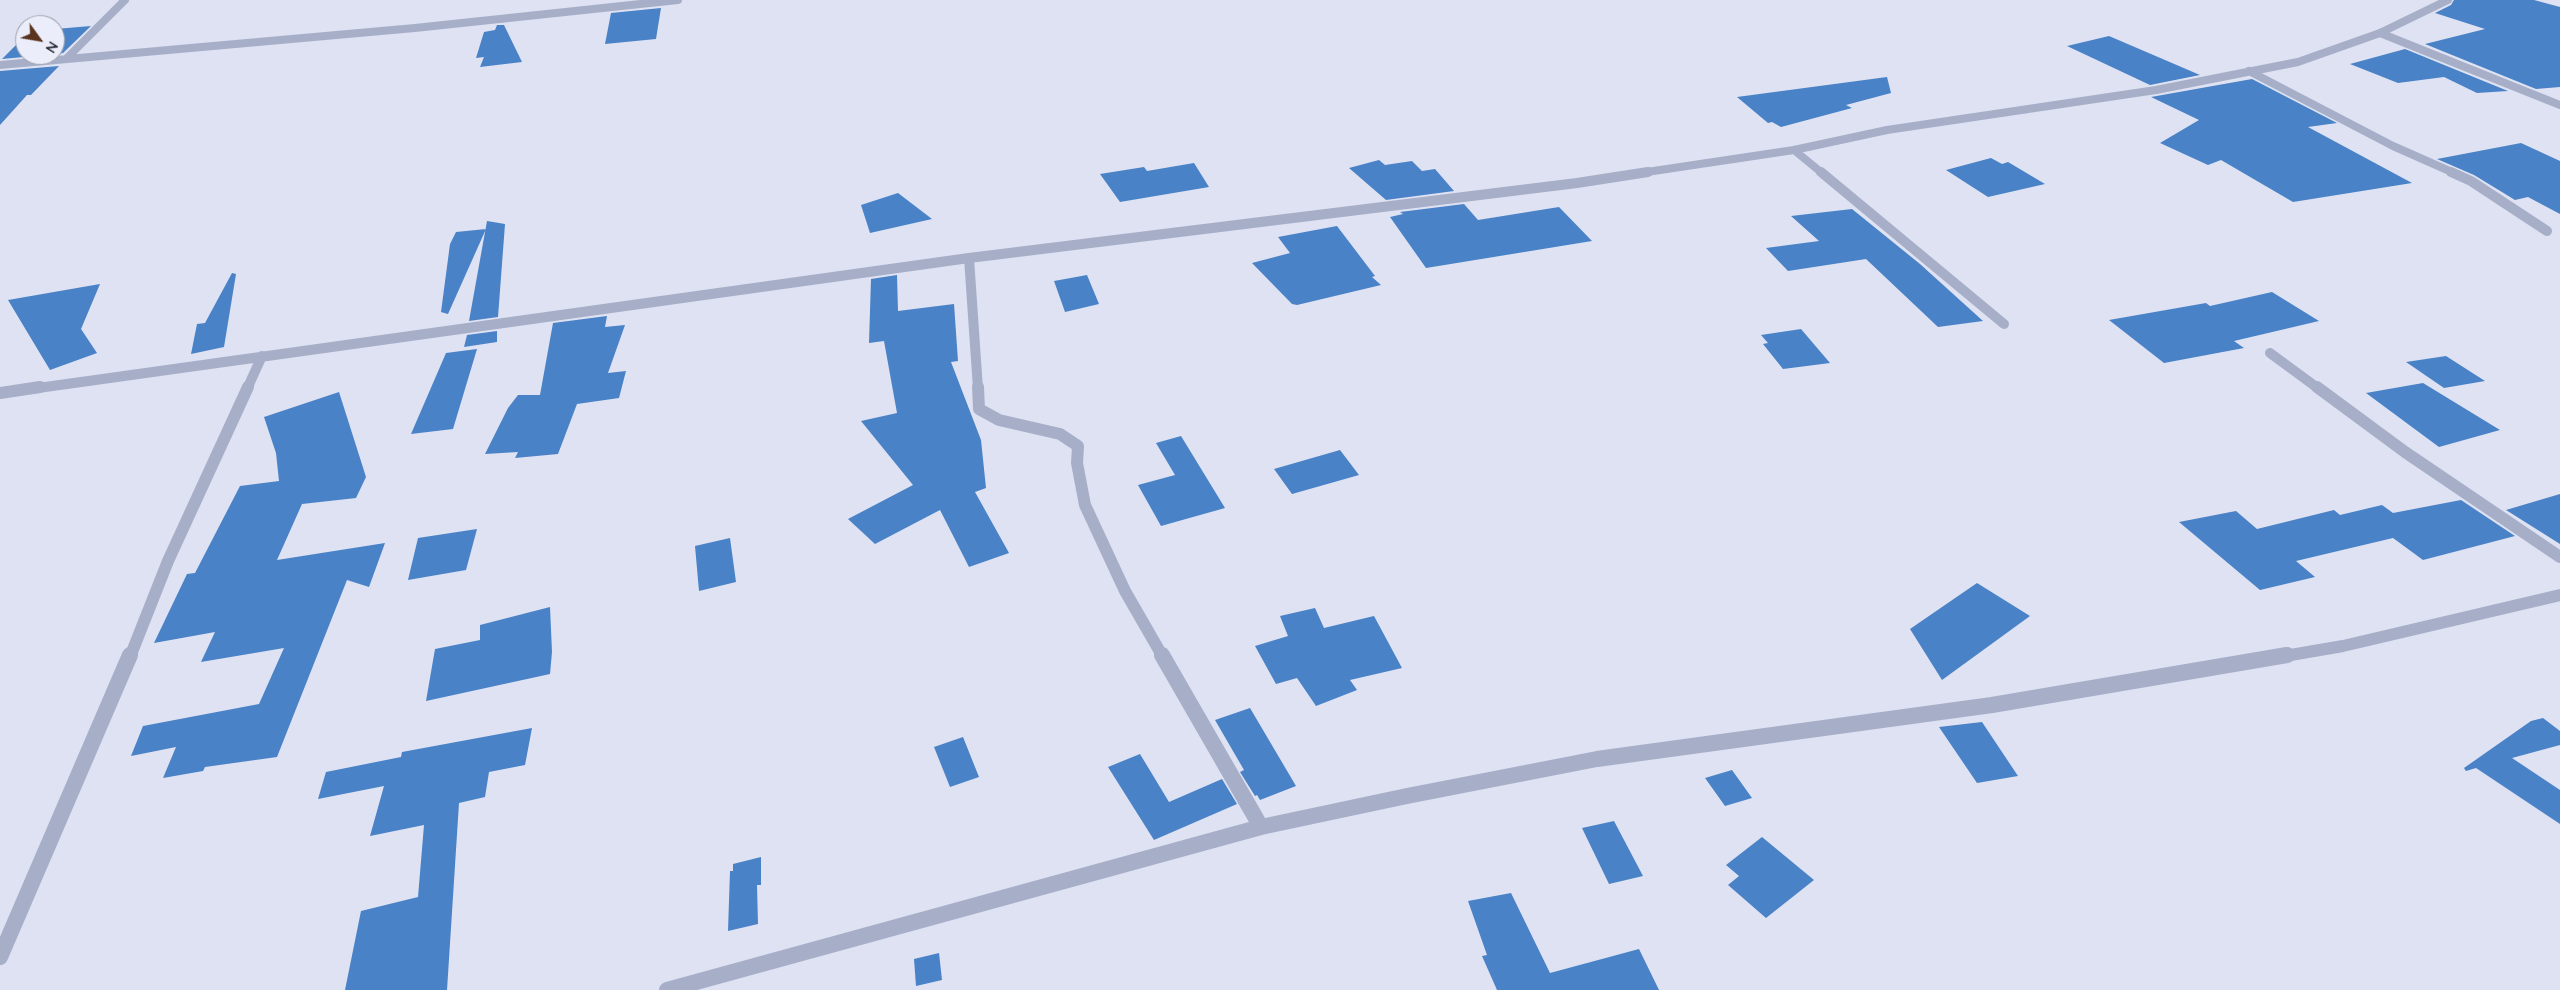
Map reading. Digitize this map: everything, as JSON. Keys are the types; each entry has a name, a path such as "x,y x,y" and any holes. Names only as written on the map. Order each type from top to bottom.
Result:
{"street":[{"path":"66,59 125,0"},
{"path":"66,59 416,28 678,0"},
{"path":"0,392 969,258 1577,184 1794,150 1887,130 2156,90 2298,62 2380,33 2448,0"},
{"path":"2380,33 2560,105"},
{"path":"0,65 15,63"},
{"path":"0,76 15,65"},
{"path":"2249,71 2393,146 2471,182 2547,231"},
{"path":"1794,150 2004,324"},
{"path":"969,258 979,409 998,420 1032,426 1060,434 1078,446 1077,463 1085,505 1125,591 1261,827"},
{"path":"2270,353 2405,452 2560,557"},
{"path":"0,957 122,674 168,561 262,356"},
{"path":"666,990 1261,827 1597,759 1992,705 2333,648 2560,595"}],"building":[{"path":"2454,0 2534,0 2560,7 2560,87 2536,89 2425,44 2485,29 2435,13 2451,5"},
{"path":"661,8 656,39 605,44 611,13"},
{"path":"497,25 504,25 522,62 480,67 484,57 476,58 484,32 495,30"},
{"path":"91,26 65,51 65,28"},
{"path":"2109,36 2200,75 2150,85 2067,46"},
{"path":"15,46 15,58 2,59"},
{"path":"2405,49 2508,91 2477,93 2444,77 2398,83 2350,64"},
{"path":"59,66 31,95 27,95 0,125 0,71"},
{"path":"1887,77 1891,93 1846,105 1852,108 1781,127 1772,122 1768,123 1737,97"},
{"path":"2252,79 2337,123 2308,127 2412,183 2293,202 2221,160 2208,165 2160,143 2199,120 2151,97"},
{"path":"2521,143 2560,161 2560,214 2528,197 2515,200 2474,175 2437,159"},
{"path":"1991,158 2002,164 2008,162 2045,184 1988,197 1946,170"},
{"path":"1379,160 1385,165 1412,161 1422,171 1435,169 1454,191 1386,200 1349,168"},
{"path":"1194,163 1209,187 1120,202 1100,174 1144,167 1147,171"},
{"path":"898,193 932,219 870,233 861,205"},
{"path":"1464,204 1478,220 1559,207 1592,241 1426,268 1390,217 1403,214 1400,212"},
{"path":"1852,209 1920,264 1983,321 1938,327 1866,259 1788,271 1766,248 1819,241 1791,216"},
{"path":"487,221 505,224 498,317 469,321"},
{"path":"1337,226 1375,276 1372,277 1381,285 1297,305 1292,304 1252,263 1290,253 1278,237"},
{"path":"486,229 448,314 441,312 450,244 456,232"},
{"path":"232,273 236,274 224,347 191,354 197,324 205,323"},
{"path":"897,275 898,311 954,304 958,361 951,362 981,440 986,488 975,492 1009,553 969,567 940,510 875,544 848,519 913,485 861,421 897,413 884,341 869,343 871,279"},
{"path":"1087,275 1099,304 1065,312 1054,281"},
{"path":"100,284 81,329 97,353 50,370 8,300"},
{"path":"2272,292 2319,321 2234,341 2244,348 2164,363 2109,320 2206,303 2210,306"},
{"path":"607,316 605,327 625,325 608,373 626,371 619,398 577,404 558,454 515,458 518,452 485,454 508,408 518,395 540,395 553,323"},
{"path":"1801,329 1830,363 1783,369 1763,344 1768,343 1761,335"},
{"path":"497,331 497,342 464,347 467,335"},
{"path":"477,349 453,429 411,434 446,353"},
{"path":"2446,356 2485,381 2444,388 2406,362"},
{"path":"2423,383 2500,430 2439,447 2366,393"},
{"path":"339,392 366,477 356,498 302,504 277,560 385,543 369,587 347,580 277,757 205,767 203,771 163,778 176,747 131,756 143,726 259,704 284,648 201,662 215,632 154,643 187,574 195,573 240,486 279,481 276,453 264,417"},
{"path":"1181,436 1225,508 1161,526 1138,485 1175,475 1156,443"},
{"path":"1340,450 1359,475 1292,494 1274,469"},
{"path":"2560,494 2560,544 2506,510"},
{"path":"2461,500 2515,536 2423,560 2393,538 2296,561 2315,577 2260,590 2179,522 2236,511 2257,529 2334,510 2340,515 2382,505 2393,513"},
{"path":"477,529 466,570 408,580 418,538"},
{"path":"730,538 736,582 699,591 695,546"},
{"path":"1977,583 2030,616 1942,680 1910,629"},
{"path":"550,607 552,652 550,674 426,701 435,649 480,640 480,625"},
{"path":"1315,608 1324,628 1374,616 1402,668 1350,680 1357,690 1316,706 1297,678 1276,684 1255,646 1288,636 1280,616"},
{"path":"1250,708 1296,786 1260,800 1257,795 1255,796 1240,772 1244,770 1215,720"},
{"path":"2543,718 2560,731 2560,745 2512,758 2560,790 2560,824 2476,768 2466,771 2464,768 2531,721"},
{"path":"1982,722 2018,776 1977,783 1939,727"},
{"path":"532,728 525,765 489,772 485,797 459,803 447,990 345,990 361,911 418,897 424,825 370,836 384,786 318,799 326,772 401,757 402,752"},
{"path":"963,737 979,777 950,787 934,747"},
{"path":"1140,754 1169,802 1222,779 1237,804 1154,840 1108,767"},
{"path":"1732,770 1752,798 1725,806 1705,778"},
{"path":"1614,821 1643,876 1609,884 1582,828"},
{"path":"1762,837 1814,880 1766,918 1728,885 1739,876 1726,865"},
{"path":"761,857 761,885 757,885 758,924 728,931 730,871 733,871 733,864"},
{"path":"1511,893 1550,973 1639,949 1659,990 1497,990 1482,956 1487,955 1468,901"},
{"path":"939,953 942,980 916,986 914,959"}]}
